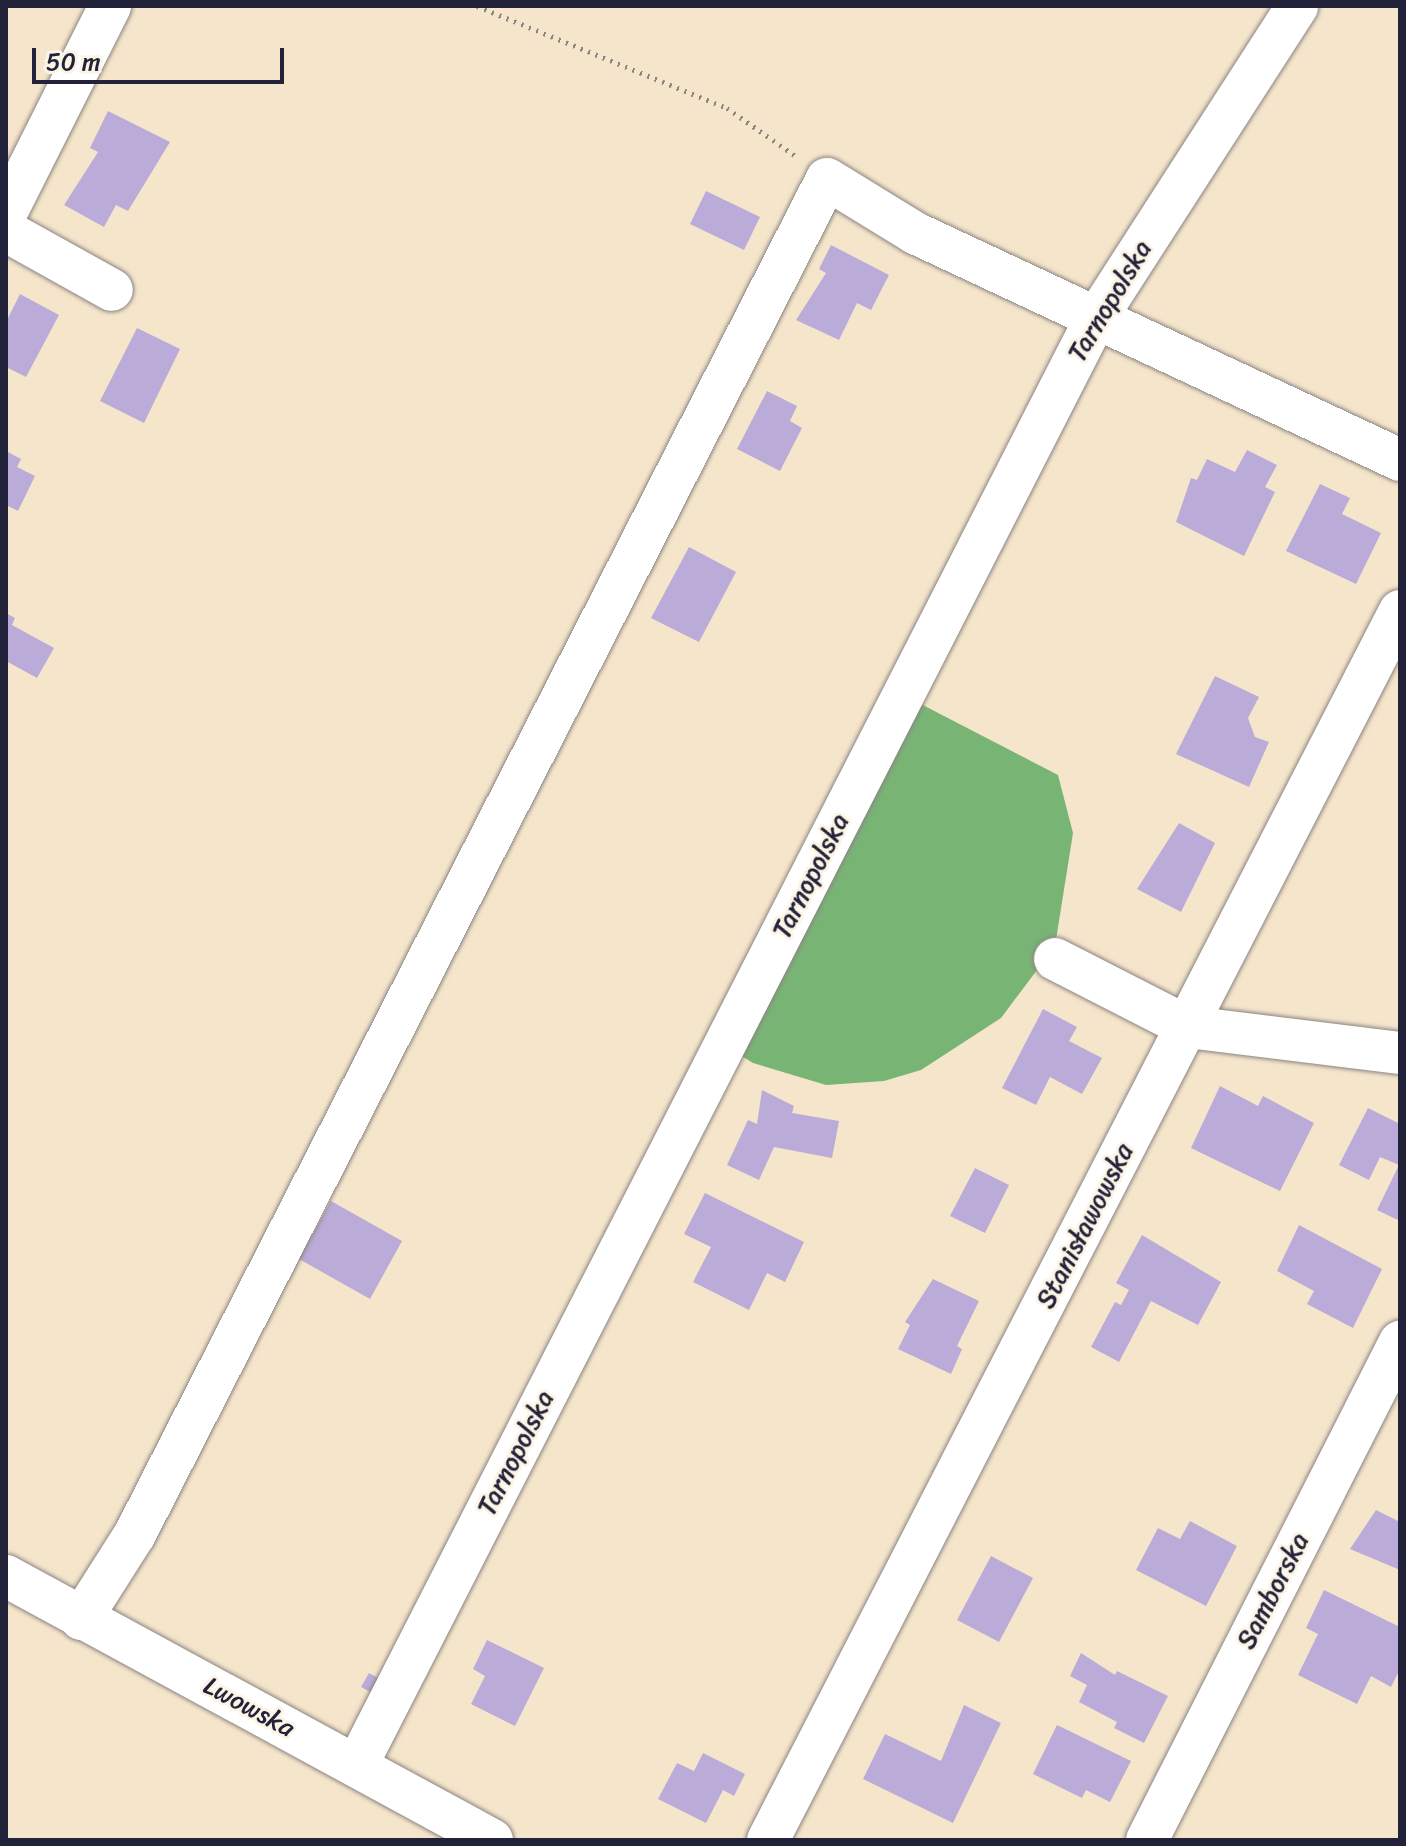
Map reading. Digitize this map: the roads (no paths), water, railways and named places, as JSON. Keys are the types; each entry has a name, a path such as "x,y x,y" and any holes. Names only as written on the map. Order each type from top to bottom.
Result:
{"street":[{"path":"6,213 110,6"},
{"name":"Tarnopolska","path":"357,1765 1095,320 1297,6"},
{"path":"81,1619 135,1534 827,179 915,233 1095,320 1400,460"},
{"path":"6,231 112,290"},
{"name":"Stanisławowska","path":"768,1840 1400,611"},
{"path":"1055,959 1188,1027 1400,1053"},
{"name":"Samborska","path":"1147,1840 1400,1342"},
{"name":"Lwowska","path":"6,1576 492,1840"}]}
